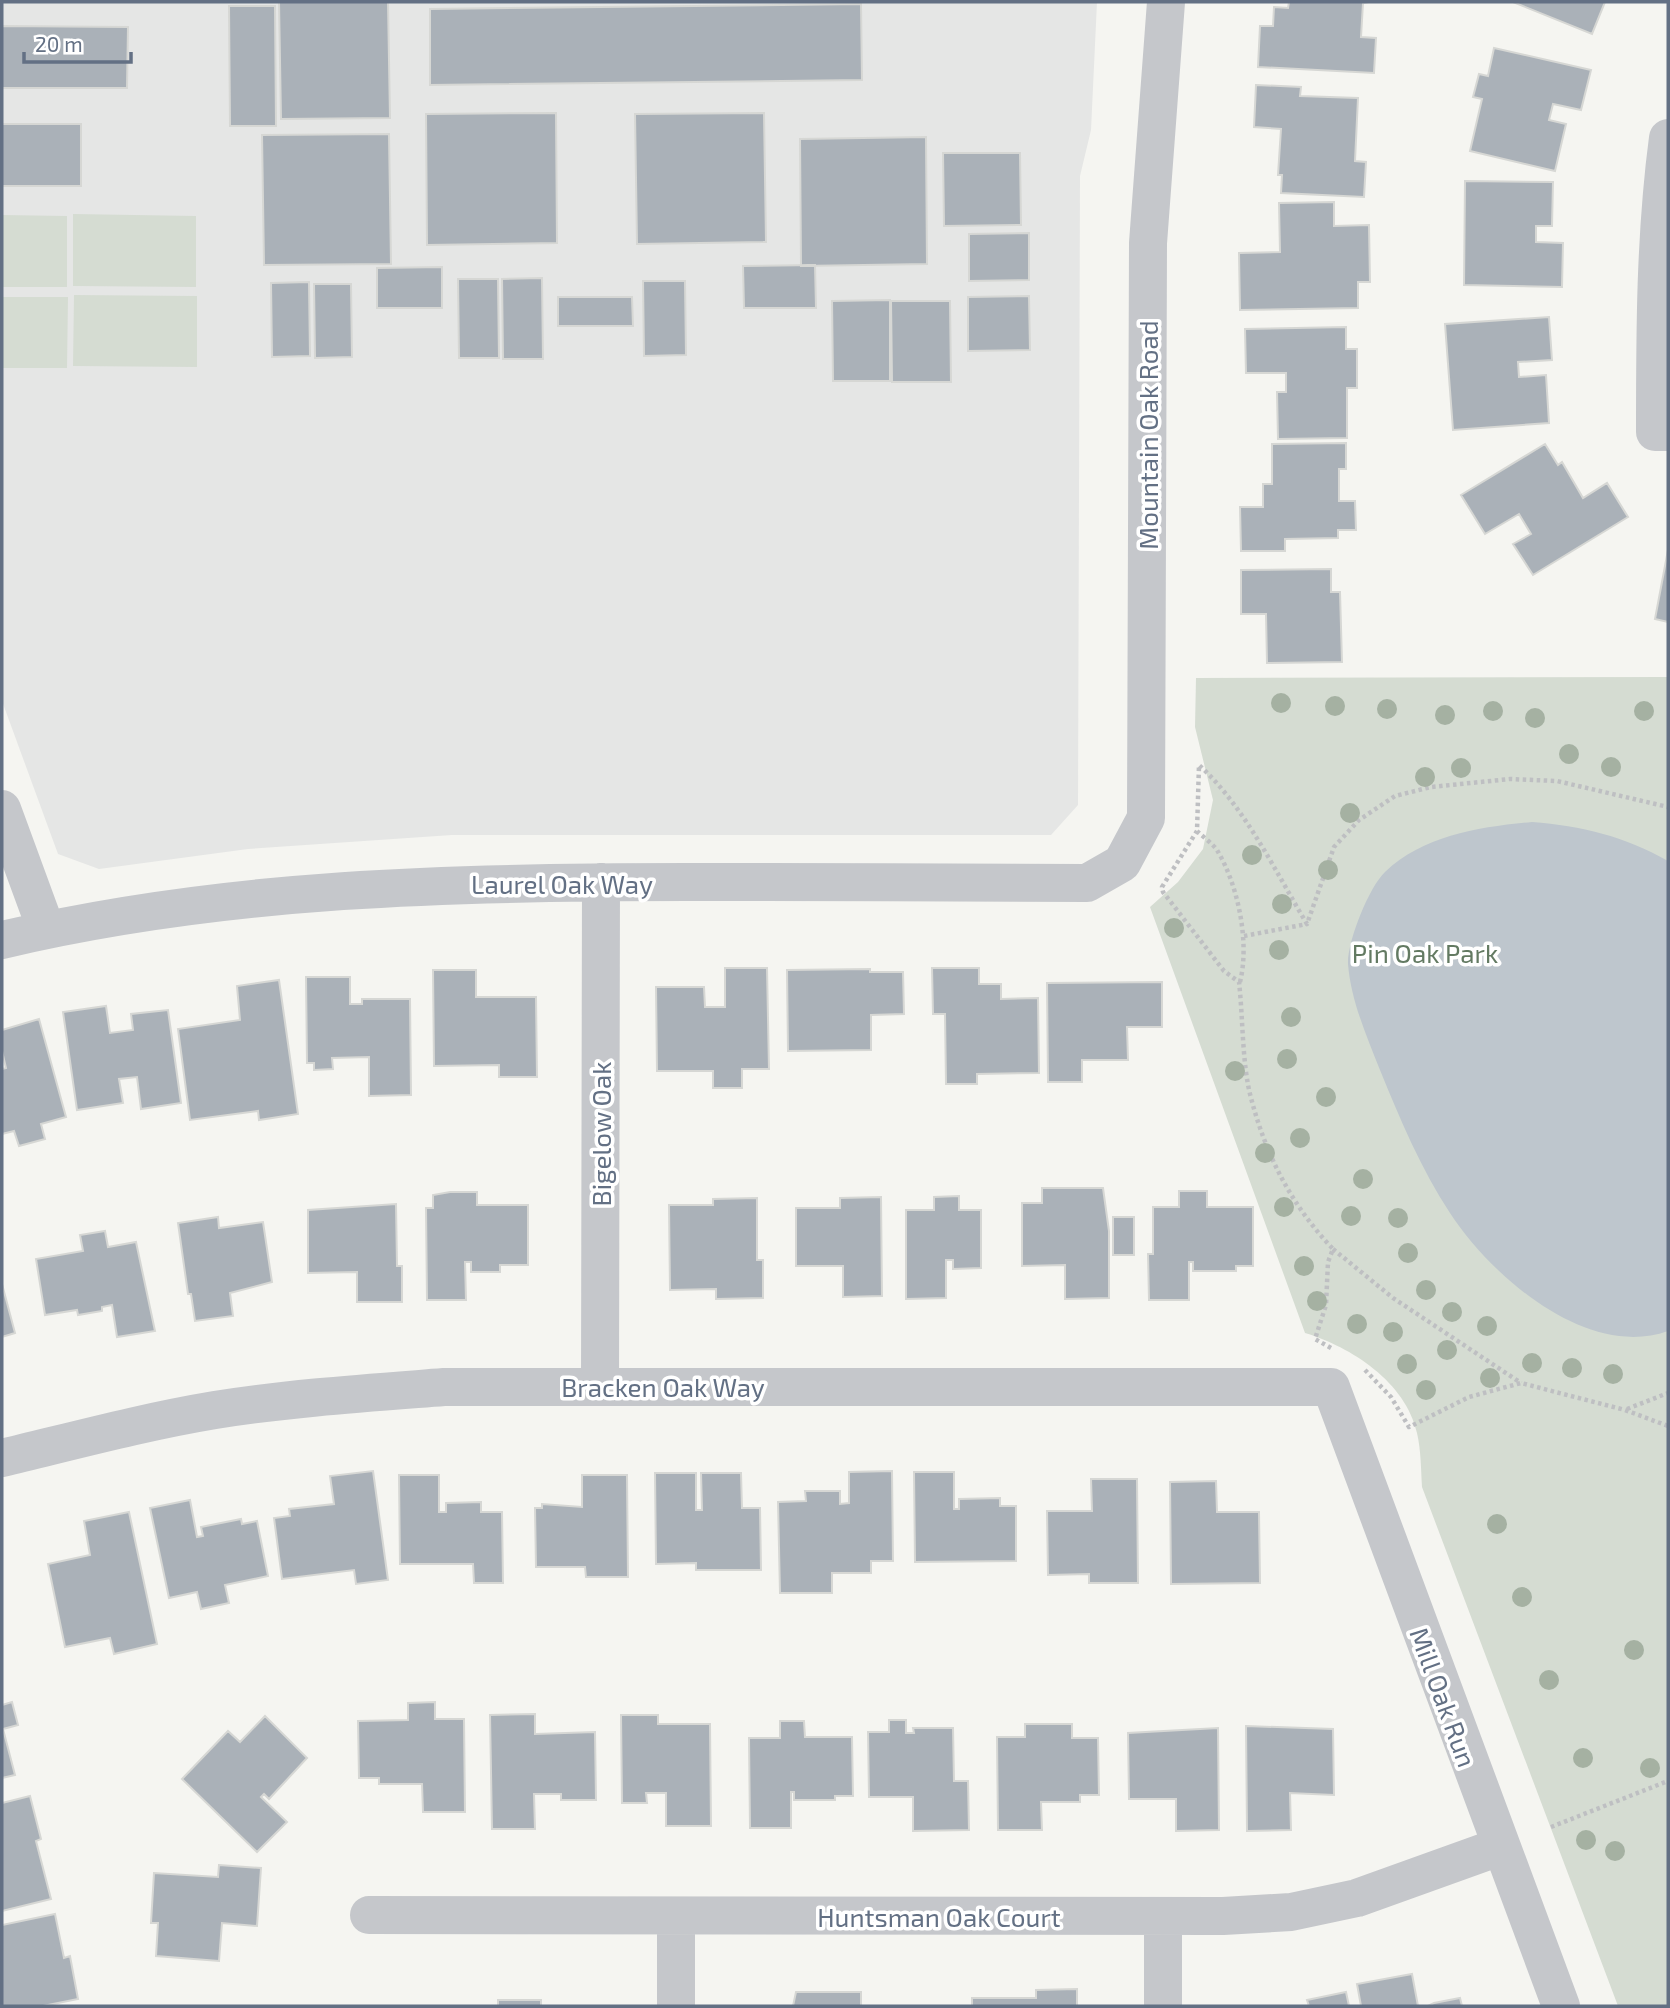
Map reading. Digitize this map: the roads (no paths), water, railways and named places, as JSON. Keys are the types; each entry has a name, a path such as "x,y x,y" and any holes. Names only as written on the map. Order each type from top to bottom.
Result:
{"street":[{"name":"Mountain Oak Road","path":"1122,863 1146,818 1148,243 1166,2"},
{"path":"1662,432 1655,279 1659,208 1668,138"},
{"path":"2,808 46,929"},
{"name":"Laurel Oak Way","path":"2,940 128,914 292,893 416,884 1087,883 1122,863"},
{"name":"Bigelow Oak","path":"600,1386 601,882"},
{"name":"Bracken Oak Way","path":"2,1458 120,1428 216,1410 313,1397 444,1387 600,1386 1340,1367"},
{"name":"Mill Oak Run","path":"1340,1367 1499,1847 1561,2006"},
{"name":"Huntsman Oak Court","path":"369,1915 1163,1916 1277,1913 1357,1898 1499,1847"},
{"path":"676,1916 676,2006"},
{"path":"1163,1916 1163,2006"}],"park label":[{"name":"Pin Oak Park","path":"1425,952"}]}
